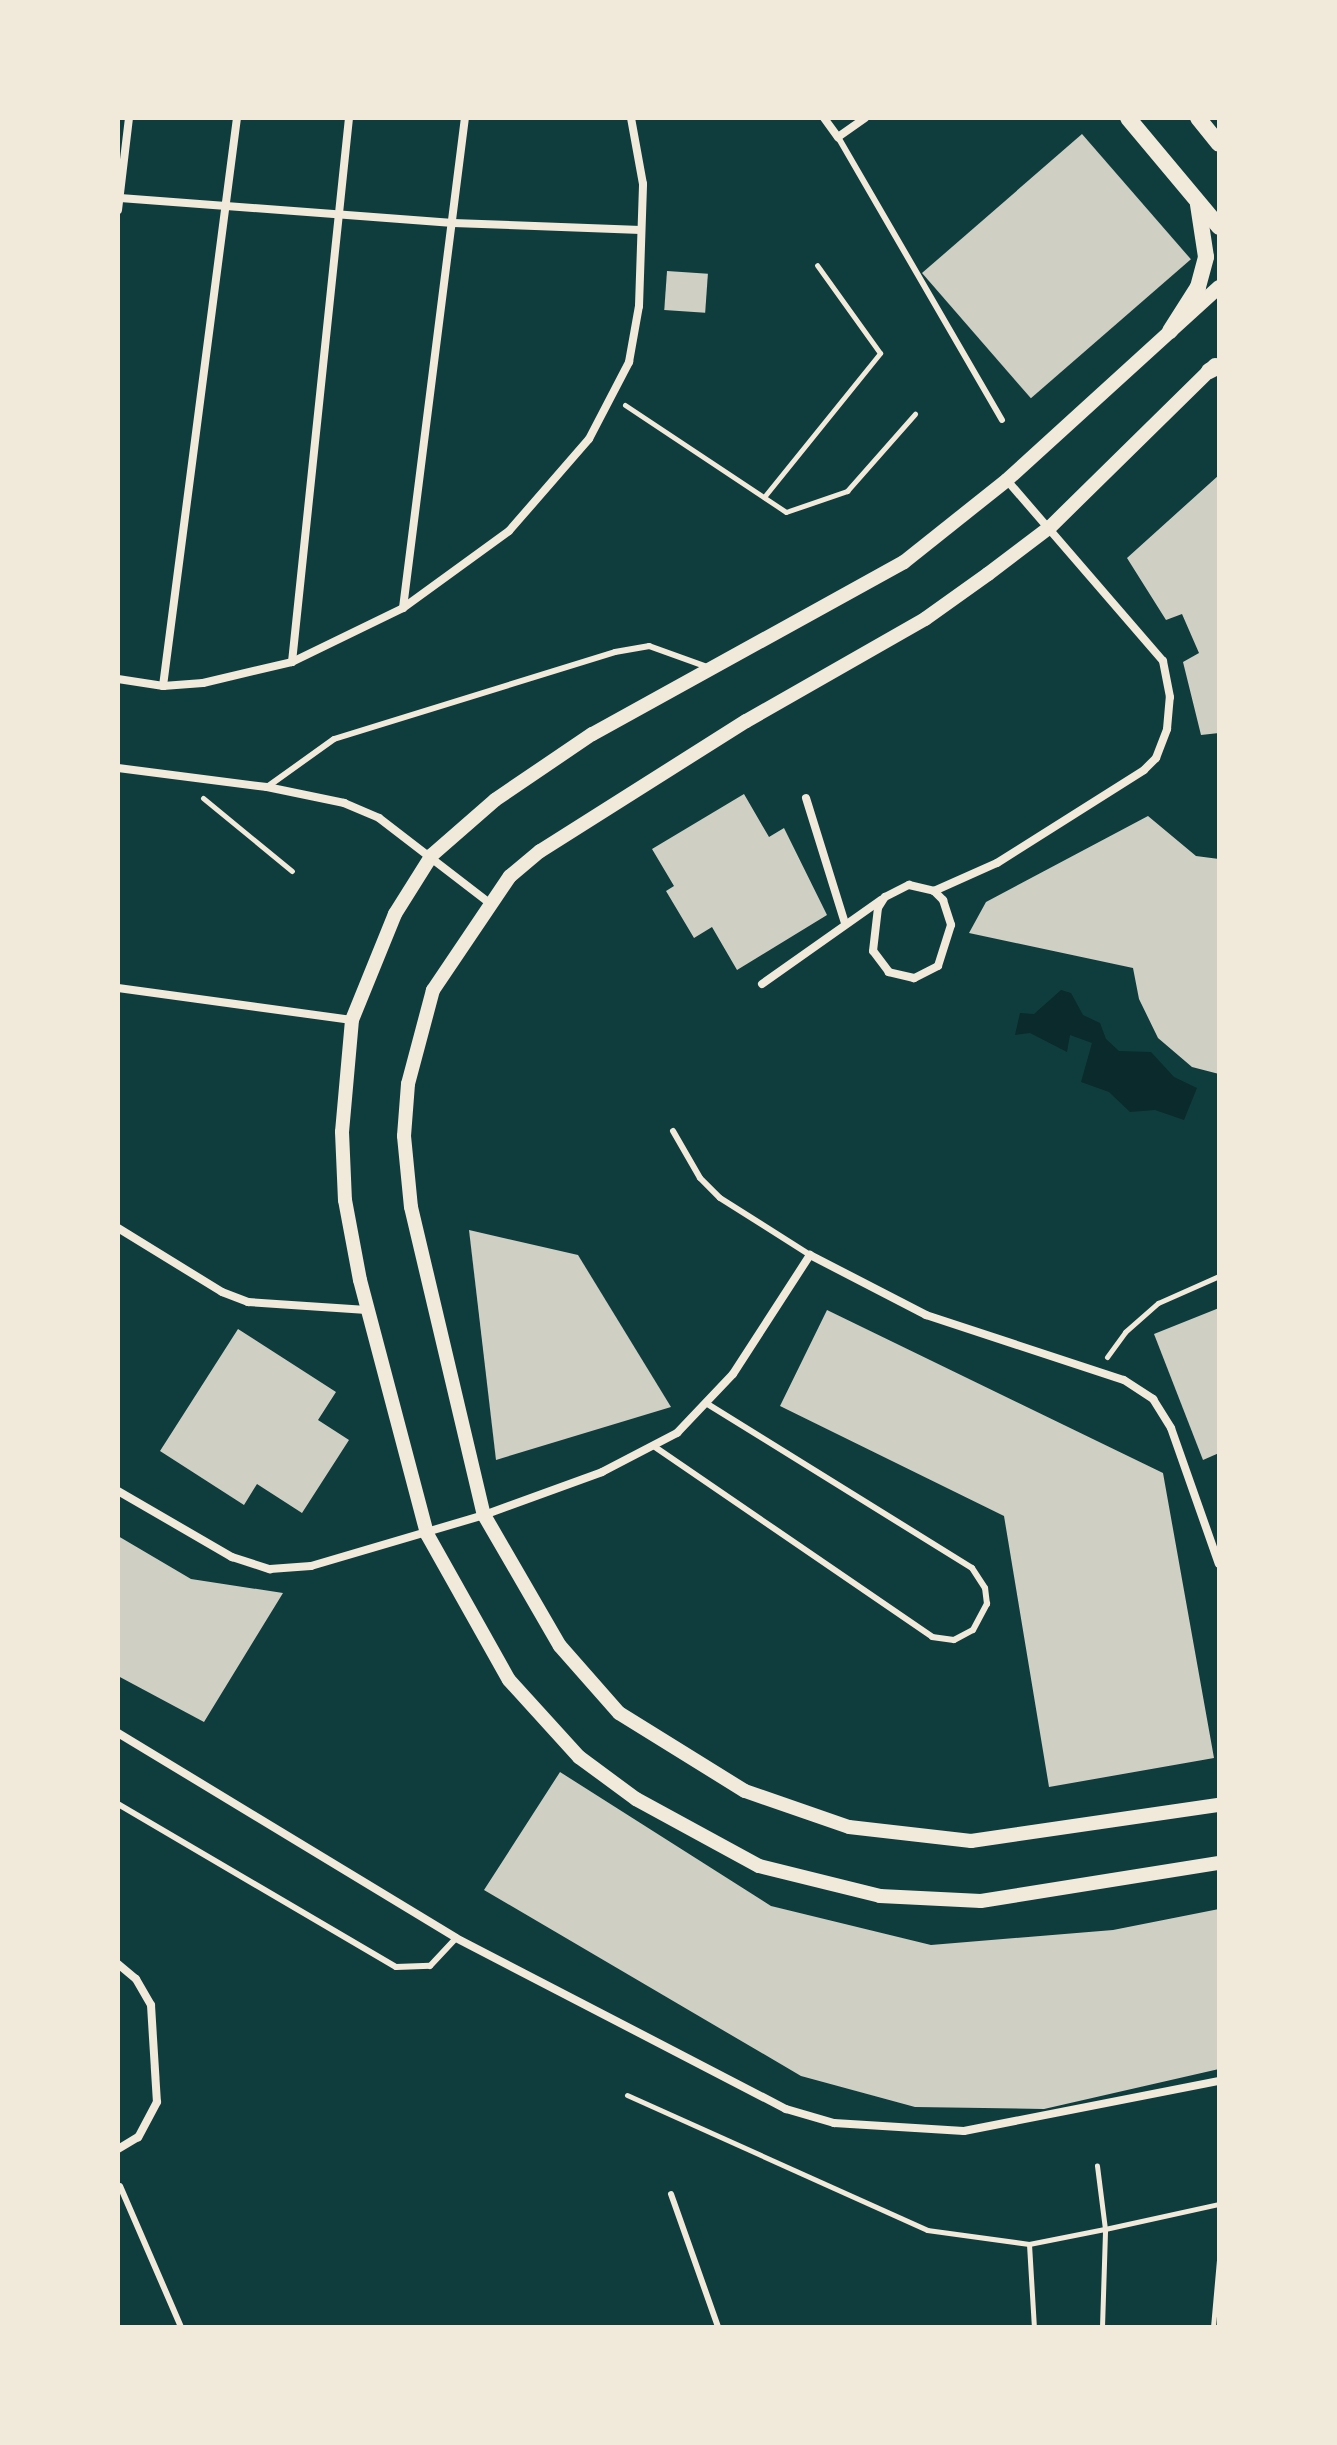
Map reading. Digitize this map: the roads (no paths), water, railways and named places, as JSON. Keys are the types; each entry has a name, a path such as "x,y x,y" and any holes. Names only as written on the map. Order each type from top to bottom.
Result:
{"main road":[{"path":"1128,118 1219,227"},
{"path":"1198,118 1219,144"},
{"path":"1170,331 1198,287 1206,257 1196,200"}],"street":[{"path":"118,210 129,118"},
{"path":"163,686 237,118"},
{"path":"292,662 335,215 349,118"},
{"path":"403,608 465,118"},
{"path":"118,679 163,686 292,662 403,608 509,531 589,439 614,398 629,362 639,306 643,184 631,118"},
{"path":"824,118 838,137 865,118"},
{"path":"120,198 453,223 641,230"},
{"path":"1219,287 1007,480 904,562 592,734 495,800 432,855 395,914 352,1020 342,1132 345,1200 367,1310 427,1534 509,1680 579,1757 636,1799 759,1866 880,1896 981,1901 1219,1863"},
{"path":"1216,366 1050,527 925,619 746,721 540,851 488,902 433,990 410,1072 404,1136 411,1207 484,1515 560,1646 619,1713 745,1791 816,1819 971,1841 1219,1805"},
{"path":"762,984 885,897 909,885 934,891 997,863 1144,770 1156,758 1167,729 1170,697 1163,661 1007,480"},
{"path":"118,768 267,787 344,803 379,818 432,855 488,902"},
{"path":"806,798 845,923"},
{"path":"885,897 878,908 873,951 889,972 914,978 927,974 945,955 949,912 934,891"},
{"path":"118,988 352,1020"},
{"path":"118,1228 222,1292 248,1302 367,1310"},
{"path":"118,1491 232,1557 270,1569 311,1566 484,1515 655,1447 708,1404 733,1374 810,1255 926,1315 1124,1380 1153,1399 1171,1428 1219,1564"},
{"path":"118,1733 456,1938 717,2078 786,2109 834,2123 964,2131 1219,2081"},
{"path":"118,1964 136,1979 151,2005 157,2102 138,2137 118,2149"}],"lane":[{"path":"838,137 1002,420"},
{"path":"267,787 334,739 615,652 649,646 713,669"},
{"path":"673,1131 700,1178 720,1198 810,1255"},
{"path":"655,1447 932,1637 954,1640 973,1630 987,1604 972,1568 708,1404"},
{"path":"118,1804 396,1967 430,1966 456,1938"},
{"path":"120,2186 181,2327"},
{"path":"671,2194 718,2327"}],"water":[{"path":"1061,990 1071,993 1083,1015 1100,1023 1106,1039 1119,1051 1151,1052 1174,1077 1197,1088 1184,1120 1155,1110 1130,1112 1109,1092 1081,1082 1092,1043 1070,1035 1067,1052 1030,1033 1015,1035 1020,1013 1034,1014"}]}
